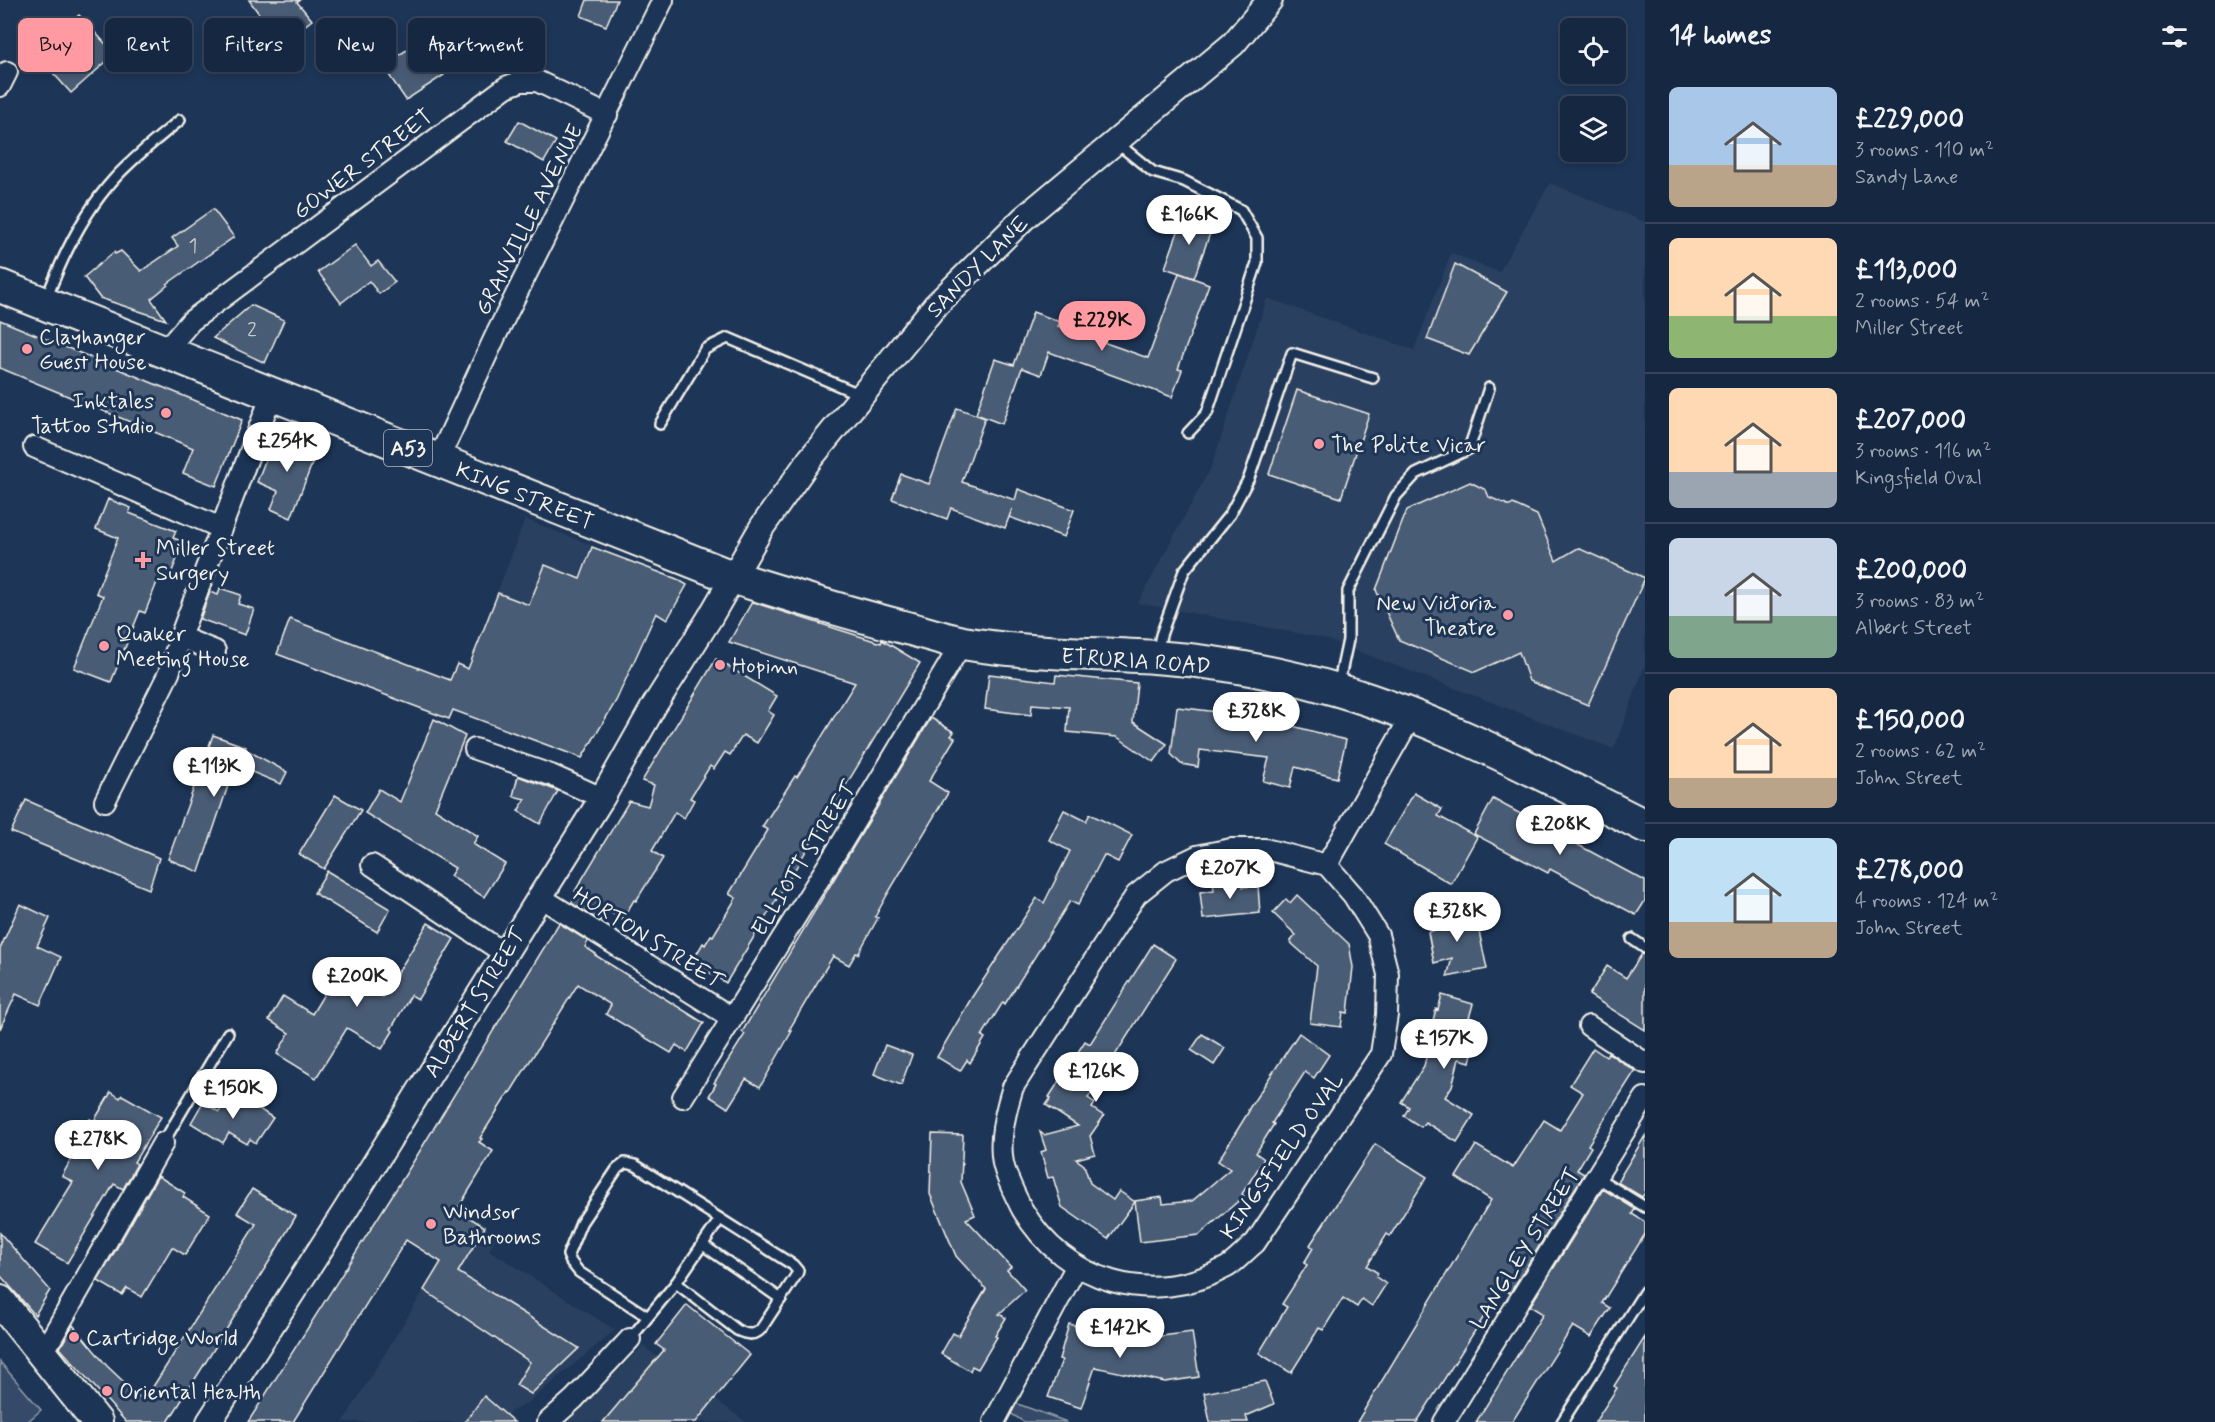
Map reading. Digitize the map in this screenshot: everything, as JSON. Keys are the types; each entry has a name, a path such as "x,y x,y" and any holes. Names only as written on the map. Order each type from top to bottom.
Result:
{"highway":[{"name":"KING STREET","path":"0,286 732,578 817,604"},
{"name":"ETRURIA ROAD","path":"817,604 962,643 1041,653 1156,657 1215,664 1338,690 1412,715 1533,770 1645,826"}],"main road":[{"path":"0,1301 97,1422"}],"street":[{"name":"GRANVILLE AVENUE","path":"438,460 495,337 663,0"},
{"name":"SANDY LANE","path":"732,578 762,527 803,468 943,298 1024,218 1233,44 1270,0"},
{"name":"GOWER STREET","path":"170,353 173,342 191,321 506,87 521,81 537,81 607,115"},
{"path":"105,801 169,673 180,637 272,394"},
{"path":"34,447 221,528"},
{"name":"ALBERT STREET","path":"209,1422 345,1211 504,952 602,798 654,706 732,578"},
{"path":"180,637 215,651"},
{"name":"ELLIOTT STREET","path":"683,1097 843,841 962,643"},
{"path":"1327,865 1412,715"},
{"path":"476,749 551,775 602,798"},
{"name":"KINGSFIELD OVAL","path":"1232,849 1265,849 1327,865 1353,895 1378,935 1388,974 1388,1015 1381,1054 1254,1243 1230,1266 1201,1279 1167,1287 1137,1287 1107,1280 1076,1267 1051,1248 1032,1226 1016,1197 1002,1162 1003,1119 1013,1087 1136,895 1166,871 1197,856 1232,849"},
{"path":"372,866 504,952"},
{"name":"HORTON STREET","path":"540,897 732,1018"},
{"path":"1589,1026 1645,1064"},
{"name":"LANGLEY STREET","path":"1444,1422 1645,1098"},
{"path":"43,1353 164,1143"},
{"path":"994,1422 1076,1267"},
{"path":"548,1422 574,1399 630,1339"}],"lane":[{"path":"45,304 61,260 84,220 112,181 137,155 180,120"},
{"path":"1115,141 1153,172 1184,181 1241,210 1257,238 1257,263 1207,413 1188,433"},
{"path":"660,424 705,348 728,338 861,395"},
{"path":"1156,657 1161,635 1184,572 1230,514 1249,478 1292,353 1373,378"},
{"path":"1338,690 1348,640 1348,591 1364,559 1396,496 1416,474 1469,449 1489,388"},
{"path":"1632,939 1645,948"},
{"path":"164,1143 228,1033"},
{"path":"648,1317 579,1272 568,1255 581,1223 617,1169 625,1163 635,1165 795,1268 797,1274 758,1332 747,1334 737,1330 676,1283"},
{"path":"1596,1177 1645,1207"},
{"path":"630,1339 676,1283 720,1220"},
{"path":"703,1245 782,1299"},
{"path":"1562,1422 1645,1291"}],"shaded area":[{"path":"1550,183 1645,222 1645,665 1614,749 1323,638 1138,603 1212,465 1267,298 1414,350 1451,253 1499,272"},
{"path":"525,519 591,545 540,680 474,654"},
{"path":"404,1176 498,1235 489,1250 615,1330 530,1401 506,1415 500,1422 343,1422 441,1262 376,1221"},
{"path":"643,1346 746,1422 566,1422"},
{"path":"0,1362 41,1410 27,1422 0,1422"},
{"path":"1015,1403 1067,1422 1024,1422 1010,1413"}],"building":[{"path":"249,0 301,0 297,2 312,20 304,26 304,18 262,18"},
{"path":"587,0 617,0 606,26 581,16"},
{"path":"93,30 105,43 105,63 71,93 52,72 93,72"},
{"path":"408,49 408,72 442,72 444,75 406,100 387,72 396,72 396,51 399,55"},
{"path":"519,121 556,141 544,162 507,141"},
{"path":"213,209 234,237 167,284 151,299 166,320 100,298 84,277 114,252 115,254 121,251 141,271 178,246 172,238"},
{"path":"1184,215 1213,225 1194,278 1165,268"},
{"path":"355,245 371,266 378,261 395,282 379,294 369,281 341,303 318,272"},
{"path":"1455,264 1507,292 1469,355 1427,339"},
{"path":"1179,273 1209,284 1178,369 1182,370 1172,397 1049,352 1041,375 1022,368 1002,424 976,414 995,359 1014,365 1033,312 1060,322 1058,326 1148,358"},
{"path":"251,305 284,320 265,363 213,338"},
{"path":"0,320 242,420 216,486 183,473 193,448 0,368"},
{"name":"The Polite Vicar","path":"1297,390 1369,414 1341,498 1269,474"},
{"path":"957,408 985,418 962,482 1015,500 1018,489 1074,510 1064,537 1009,517 1005,528 951,508 947,519 892,499 901,474 929,484"},
{"path":"275,435 317,451 291,518 271,509 278,491 257,482"},
{"name":"New Victoria Theatre","path":"1470,482 1486,490 1489,497 1510,506 1513,504 1537,515 1556,561 1578,548 1645,578 1588,705 1529,681 1519,652 1475,672 1399,640 1376,590 1407,510"},
{"name":"Miller Street Surgery","path":"108,499 131,508 129,513 176,531 173,538 184,542 168,581 159,577 145,613 140,611 111,682 74,668 103,596 96,593 118,538 96,529"},
{"path":"592,547 677,579 687,585 667,620 656,613 616,701 582,758 453,710 449,719 277,654 290,619 450,680 457,664 468,669 498,593 529,605 545,565 580,579"},
{"path":"220,588 241,595 238,604 254,609 245,635 200,619 210,592 218,595"},
{"path":"752,602 881,643 882,640 920,663 726,983 692,962 703,943 705,945 711,935 713,936 736,898 729,894 768,830 762,827 795,776 797,777 855,683 729,642"},
{"path":"716,659 777,696 768,711 774,715 757,743 743,735 730,755 725,752 714,769 710,766 690,798 694,800 684,818 675,812 652,851 663,858 622,920 607,910 600,921 571,903 578,893 575,891 629,801 648,806 654,785 642,781"},
{"path":"989,674 1055,682 1056,675 1137,683 1133,722 1167,744 1154,762 1117,737 1067,732 1069,707 1032,704 1031,715 985,709"},
{"path":"1177,707 1258,717 1346,740 1337,778 1295,767 1290,788 1263,781 1269,758 1200,750 1198,767 1181,764 1171,754"},
{"path":"931,718 954,732 951,736 955,738 929,781 948,793 887,895 875,917 878,918 858,954 856,953 849,965 833,956 789,1030 792,1031 760,1087 746,1079 728,1108 709,1096 716,1084 714,1083 745,1034 742,1032"},
{"path":"434,719 465,736 435,809 478,836 473,844 505,864 484,897 450,876 455,868 365,813 379,789 400,802"},
{"path":"213,735 246,747 245,749 287,772 281,784 235,765 199,872 168,859"},
{"path":"518,776 558,791 540,824 518,811 525,799 513,796"},
{"path":"1414,793 1442,809 1438,816 1477,837 1451,884 1384,844"},
{"path":"335,795 361,810 324,869 299,854"},
{"path":"1493,799 1645,881 1645,901 1636,915 1550,869 1548,873 1474,834"},
{"path":"26,800 159,858 149,889 11,832"},
{"path":"1064,810 1086,821 1090,814 1132,835 1118,862 1104,855 1078,905 1070,901 982,1036 985,1038 970,1063 967,1060 960,1071 937,1057 972,997 1037,898 1044,903 1070,851 1049,840"},
{"path":"327,871 390,909 377,932 314,893"},
{"path":"1242,879 1243,887 1258,886 1260,913 1203,919 1200,892 1214,890 1213,882"},
{"path":"1297,895 1349,944 1353,967 1348,1013 1343,1012 1341,1027 1310,1023 1317,966 1290,942 1296,935 1273,913 1286,899 1290,903"},
{"path":"20,904 50,918 37,946 61,957 40,1005 16,994 0,1029 0,949"},
{"path":"1459,909 1462,923 1477,922 1487,969 1447,977 1452,958 1434,963 1428,932 1433,931 1430,916"},
{"path":"428,923 454,939 418,999 411,995 382,1049 347,1028 316,1078 277,1054 289,1033 269,1020 283,996 312,1014 336,974 372,995 375,991 383,997"},
{"path":"559,923 588,941 585,947 595,955 704,1023 687,1052 676,1045 671,1053 606,1014 611,1005 578,984 480,1138 482,1139 479,1142 493,1151 457,1210 485,1227 458,1272 579,1348 531,1394 516,1385 530,1362 424,1290 441,1262 406,1240 293,1422 248,1422 407,1172"},
{"path":"1153,944 1176,959 1088,1098 1095,1103 1092,1108 1104,1116 1090,1136 1095,1154 1076,1159 1084,1165 1090,1183 1113,1200 1119,1191 1135,1202 1108,1239 1062,1207 1053,1177 1048,1178 1041,1152 1046,1150 1040,1132 1044,1135 1078,1126 1046,1105 1051,1098 1049,1097 1085,1041 1090,1044"},
{"path":"1642,954 1645,955 1645,1030 1589,995 1607,966 1626,978"},
{"path":"1442,995 1473,1004 1469,1018 1480,1020 1470,1062 1459,1059 1452,1086 1445,1097 1474,1115 1457,1142 1425,1122 1421,1127 1404,1116 1409,1107 1401,1102 1424,1066 1430,1041 1428,1040"},
{"path":"1299,1033 1329,1055 1314,1078 1305,1072 1272,1123 1274,1124 1256,1153 1264,1159 1242,1194 1244,1196 1199,1235 1140,1242 1135,1201 1162,1197 1163,1204 1192,1201 1230,1169 1218,1161 1248,1110"},
{"path":"1202,1034 1225,1048 1214,1065 1191,1050"},
{"path":"885,1045 912,1055 901,1085 874,1074"},
{"path":"1593,1048 1606,1057 1608,1053 1635,1071 1588,1145 1591,1147 1577,1170 1584,1174 1510,1293 1502,1288 1417,1422 1357,1422 1491,1200 1456,1177 1476,1145 1513,1168 1544,1120 1560,1130 1583,1093 1570,1085"},
{"path":"232,1091 273,1118 256,1143 250,1139 247,1144 229,1133 223,1143 191,1123 203,1102 219,1112"},
{"path":"111,1092 120,1098 122,1095 161,1117 134,1162 137,1164 123,1189 114,1184 67,1263 35,1244 73,1182 62,1176 80,1143 77,1141 90,1119 94,1121"},
{"path":"932,1134 963,1135 961,1182 975,1215 966,1219 1011,1267 1007,1270 1025,1290 999,1314 1006,1318 995,1336 997,1337 978,1369 972,1366 970,1371 941,1354 953,1333 958,1336 986,1289 956,1256 930,1194"},
{"path":"1645,1136 1645,1193 1642,1197 1617,1182"},
{"path":"1375,1144 1427,1177 1390,1236 1387,1234 1367,1266 1378,1273 1376,1277 1386,1284 1372,1306 1362,1299 1357,1307 1343,1298 1323,1330 1319,1328 1291,1373 1259,1353 1287,1307 1282,1304 1307,1265 1304,1263 1313,1248 1310,1245"},
{"path":"158,1176 185,1193 183,1197 210,1214 185,1255 172,1247 142,1297 127,1288 122,1295 98,1281"},
{"path":"252,1189 296,1216 168,1422 126,1422 60,1348 73,1325 107,1366 144,1401 256,1224 237,1213"},
{"path":"1603,1189 1635,1209 1632,1214 1645,1222 1645,1234 1602,1303 1610,1308 1591,1337 1573,1326 1512,1422 1476,1422 1543,1314 1530,1306"},
{"path":"0,1233 50,1290 35,1315 0,1275"},
{"path":"687,1305 750,1355 696,1422 603,1422 664,1350 656,1344"},
{"path":"1069,1324 1096,1331 1097,1328 1137,1336 1137,1332 1162,1336 1192,1332 1199,1377 1165,1382 1095,1367 1081,1408 1048,1397 1062,1360 1059,1359"},
{"path":"1645,1337 1645,1422 1595,1422 1617,1388 1614,1386"},
{"path":"1265,1381 1274,1404 1246,1416 1248,1422 1210,1422 1204,1393"},
{"path":"484,1396 514,1422 465,1422"}],"place":[{"name":"Clayhanger Guest House","path":"27,349"},
{"name":"Inktales Tattoo Studio","path":"166,413"},
{"name":"The Polite Vicar","path":"1319,444"},
{"name":"Miller Street Surgery","path":"143,560"},
{"name":"New Victoria Theatre","path":"1508,615"},
{"name":"Quaker Meeting House","path":"104,646"},
{"name":"Hopinn","path":"720,665"},
{"name":"Windsor Bathrooms","path":"431,1224"},
{"name":"Cartridge World","path":"74,1337"},
{"name":"Oriental Health","path":"107,1391"}]}
